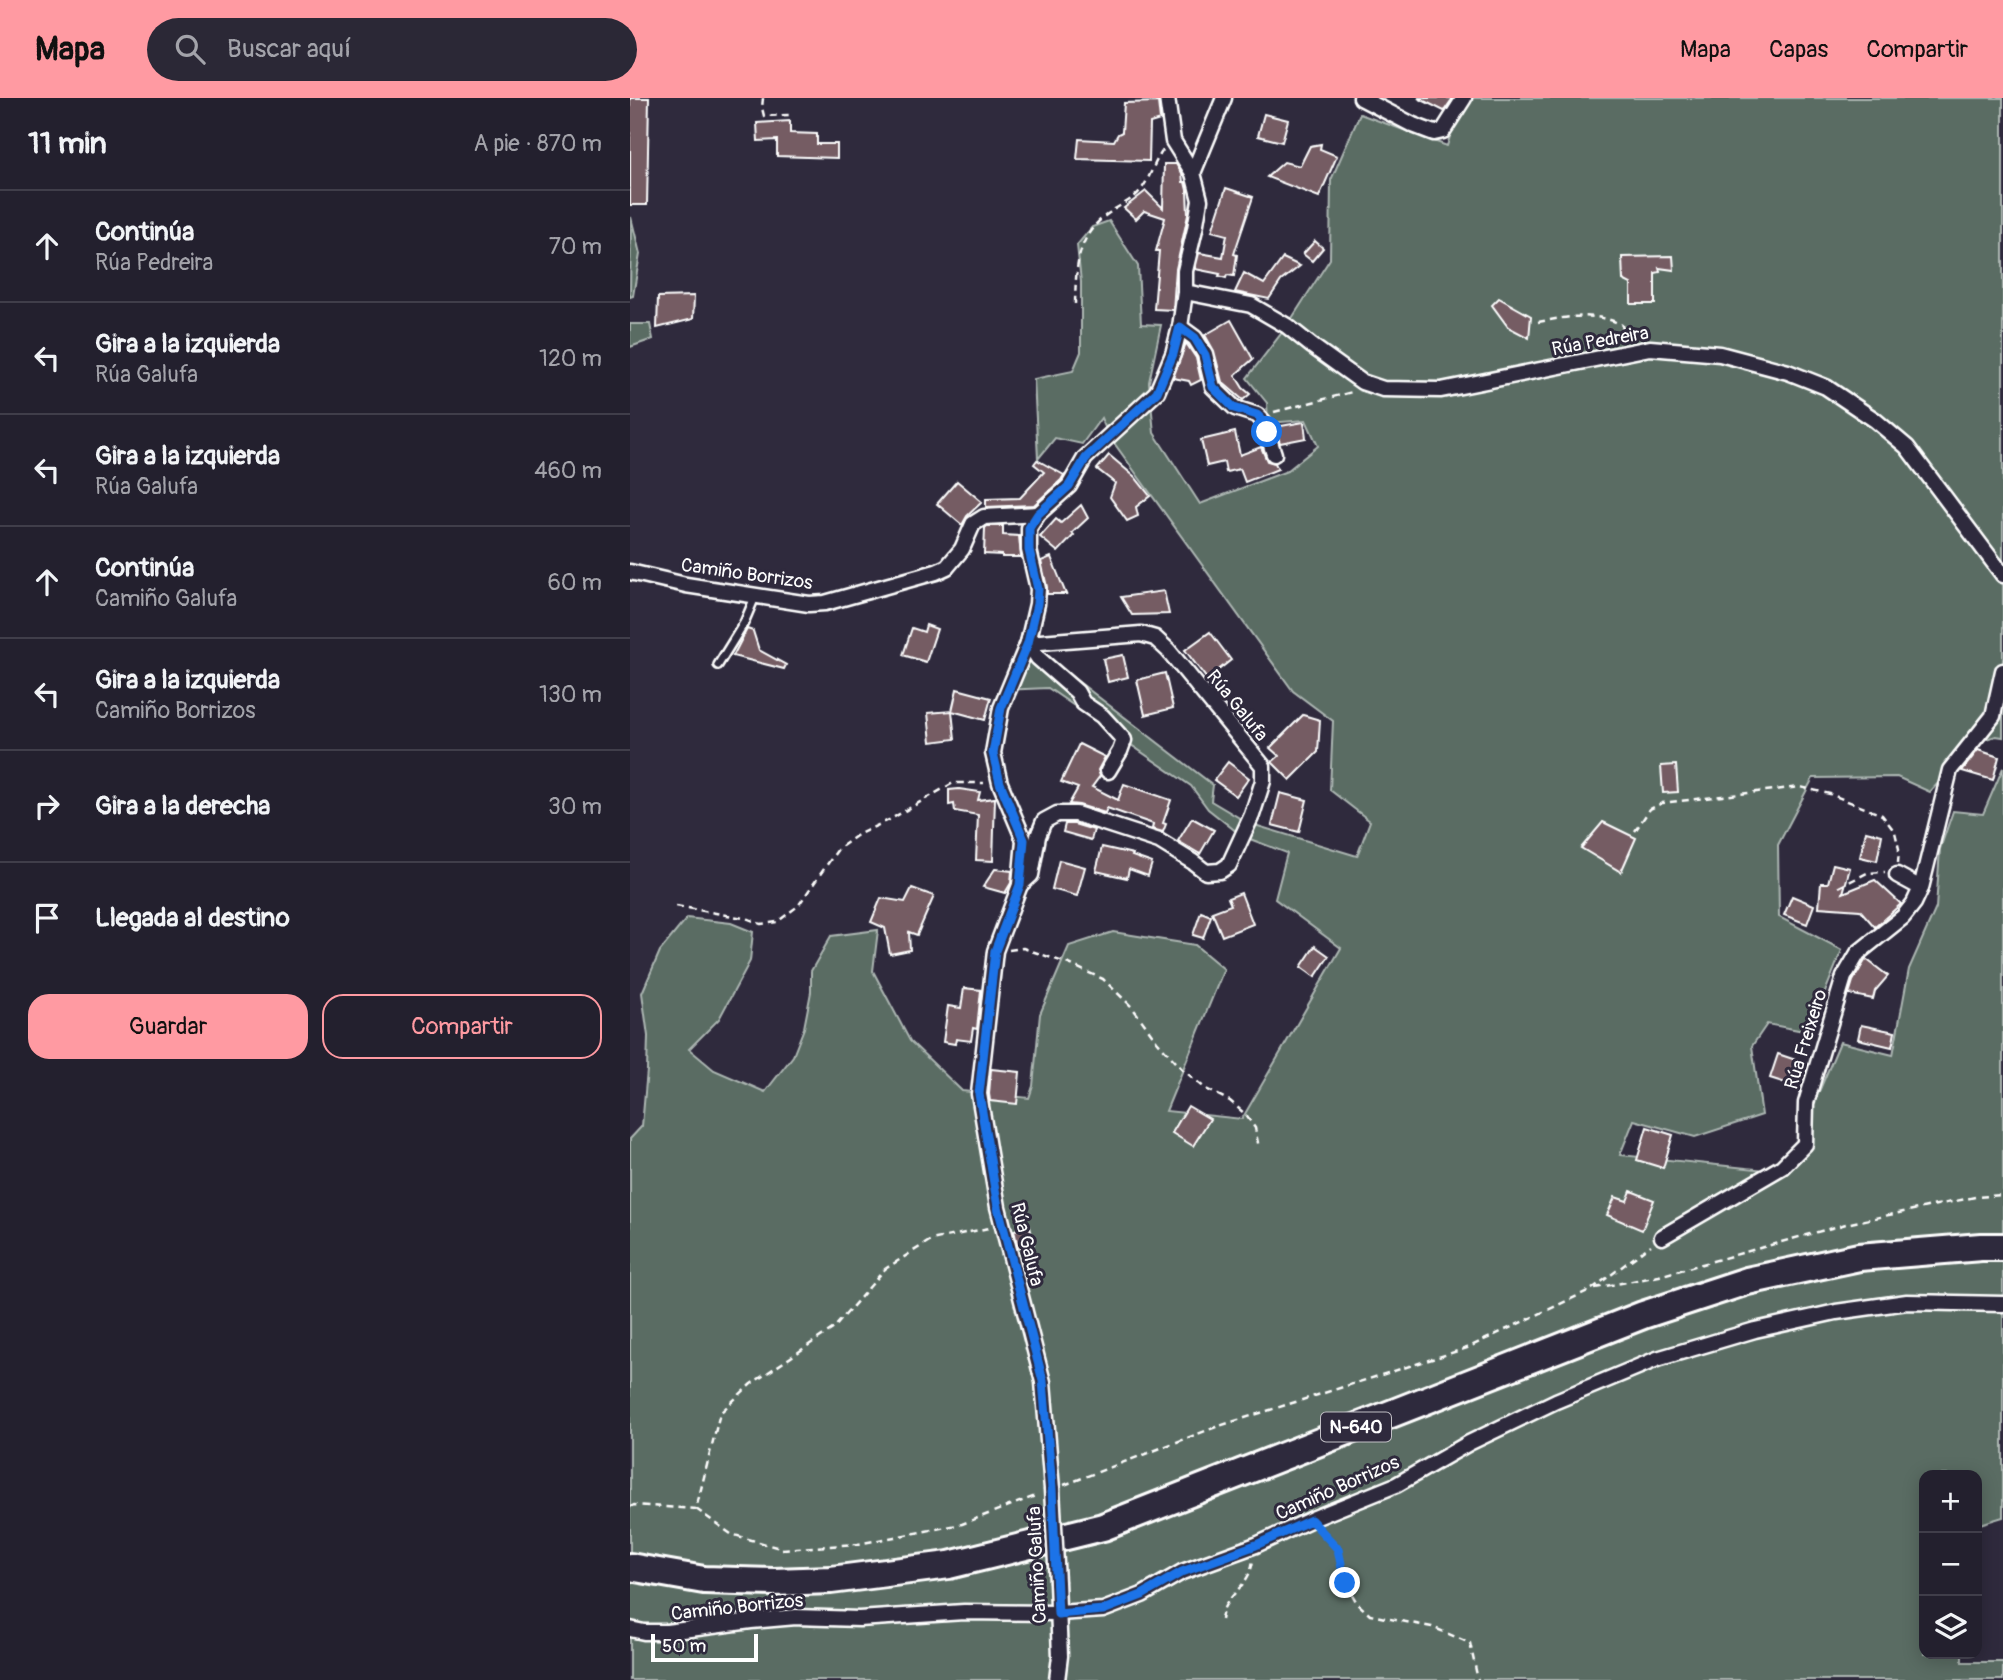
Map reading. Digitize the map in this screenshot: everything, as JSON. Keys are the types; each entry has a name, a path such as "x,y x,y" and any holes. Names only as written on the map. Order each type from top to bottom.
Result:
{"highway":[{"name":"N-640","path":"630,1567 704,1580 774,1582 831,1580 949,1565 1102,1527 1643,1315 1747,1281 1859,1257 2003,1247"}],"street":[{"path":"1038,514 1069,486 1086,458 1157,392 1173,354 1180,327 1185,271 1200,200 1193,173 1173,141 1167,98"},
{"path":"1193,173 1224,98"},
{"path":"1361,98 1434,133 1443,131 1464,98"},
{"name":"Rúa Pedreira","path":"1185,292 1251,305 1287,326 1362,382 1383,388 1441,390 1650,348 1720,354 1788,372 1826,387 1875,420 1907,447 2003,575"},
{"path":"1180,327 1195,338 1205,355 1213,387 1234,408 1257,415 1263,421 1274,454"},
{"name":"Camiño Borrizos","path":"630,572 686,585 755,596 809,604 825,603 947,567 962,549 973,524 984,517 1038,514"},
{"name":"Rúa Galufa","path":"1038,514 1029,528 1029,550 1038,589 1037,604 1028,643 1001,708 993,753 1000,783 1024,840 1020,885 995,951 979,1094 998,1207 1043,1381 1052,1489"},
{"name":"Rúa Galufa","path":"1020,885 1031,875 1038,836 1044,821 1057,814 1076,814 1160,841 1206,872 1220,871 1229,865 1252,815 1263,781 1263,766 1168,650 1155,638 1141,634 1028,643"},
{"path":"1028,643 1038,658 1077,692 1083,703 1102,716 1124,740 1121,751 1108,771"},
{"name":"Rúa Freixeiro","path":"1662,1237 1782,1167 1805,1144 1806,1103 1844,977 1858,953 1903,917 1914,903 1921,888 1950,771 1993,716 2003,671"},
{"path":"1897,875 1921,888"},
{"name":"Camiño Borrizos","path":"630,1629 667,1632 796,1617 859,1619 964,1612 1058,1614 1103,1610 1142,1595 1182,1572 1254,1545 1396,1485 1469,1443 1556,1401 1657,1359 1755,1330 1836,1312 1907,1302 2003,1304"},
{"name":"Camiño Galufa","path":"1052,1489 1060,1656 1057,1680"}],"lane":[{"path":"718,665 744,623 755,596"}],"path":[{"path":"763,98 764,116 791,116"},
{"path":"1074,304 1076,265 1082,246 1093,227 1109,212 1127,203 1140,191 1162,151 1173,141"},
{"path":"1538,322 1590,316 1609,318 1622,325 1626,353"},
{"path":"1257,415 1357,391 1383,388"},
{"path":"676,906 749,919 761,924 777,922 798,906 838,849 859,834 953,783 1000,783"},
{"path":"1635,831 1650,810 1662,803 1800,787 1830,794 1882,815 1895,832 1899,849 1897,875 1885,872 1867,873 1839,887"},
{"path":"995,951 1023,948 1103,979 1132,1007 1183,1070 1206,1089 1230,1101 1245,1114 1255,1128 1259,1148"},
{"path":"1592,1289 1659,1276 1846,1224 1975,1197 2003,1195"},
{"path":"696,1509 720,1413 751,1384 834,1328 884,1269 931,1240 1003,1225"},
{"path":"630,1507 634,1505 696,1509 731,1534 783,1549 858,1544 962,1524 1216,1427 1467,1348 1592,1289 1662,1237"},
{"path":"1311,1520 1338,1549 1345,1583 1357,1603 1370,1615 1432,1627 1470,1643 1478,1680"},
{"path":"1221,1620 1225,1605 1243,1586 1252,1568 1254,1545"}],"green space":[{"path":"1462,98 2003,98 2003,737 1996,736 1972,743 1930,792 1897,777 1813,778 1778,845 1779,917 1842,950 1809,1032 1767,1024 1752,1046 1762,1115 1695,1137 1634,1120 1620,1155 1785,1172 1840,1042 1893,1055 1909,969 1936,908 1940,849 1953,811 1983,814 2003,768 2003,1517 1982,1523 1982,1470 1919,1470 1919,1659 2003,1662 2003,1680 630,1680 630,1139 642,1126 647,1070 648,1036 642,993 660,951 687,918 731,923 753,932 750,961 719,1019 689,1049 714,1070 765,1092 793,1056 804,1028 811,992 811,971 831,936 878,930 873,971 910,1041 962,1091 1029,1098 1033,1086 1040,1014 1069,946 1113,932 1195,945 1224,969 1166,1111 1242,1119 1341,948 1275,899 1287,853 1242,836 1208,809 1191,786 1048,688 1001,690 1028,643 1213,785 1211,801 1248,823 1357,856 1370,821 1330,790 1333,721 1293,691 1109,436 1101,418 1082,444 1055,438 1038,459 1034,379 1073,371 1081,352 1081,282 1077,245 1092,227 1109,221 1138,266 1141,324 1161,325 1149,382 1154,433 1200,504 1287,471 1318,446 1306,420 1268,423 1267,403 1247,378 1287,326 1330,259 1331,180 1360,114 1447,146"},
{"path":"631,217 640,254 633,296 630,297"},
{"path":"630,324 650,324 653,339 630,347"}],"building":[{"path":"630,98 649,98 647,205 630,205"},
{"path":"1418,98 1453,98 1444,111"},
{"path":"1158,102 1160,120 1150,123 1149,161 1077,159 1079,139 1114,141 1122,132 1124,103"},
{"path":"1264,114 1288,120 1282,142 1258,136"},
{"path":"790,121 790,133 817,134 817,144 837,144 837,158 777,156 777,140 758,141 757,123"},
{"path":"1321,144 1320,149 1337,156 1319,197 1267,177 1284,162 1300,166 1310,146"},
{"path":"1164,164 1176,164 1187,190 1188,215 1176,269 1173,310 1154,309 1159,251 1156,251 1165,218 1144,211 1136,219 1124,208 1146,191 1163,208"},
{"path":"1226,188 1253,197 1234,254 1237,255 1234,276 1227,275 1226,278 1219,276 1220,274 1195,269 1199,253 1223,257 1227,235 1212,231"},
{"path":"1315,241 1323,248 1312,261 1303,254"},
{"path":"1673,256 1674,270 1659,268 1660,272 1655,273 1655,304 1631,304 1631,284 1623,280 1622,257"},
{"path":"1283,258 1300,266 1281,281 1269,299 1235,292 1244,273 1264,284"},
{"path":"694,296 693,319 657,328 658,297"},
{"path":"1499,298 1531,316 1529,338 1508,327 1492,305"},
{"path":"1231,320 1253,359 1235,375 1250,394 1243,400 1222,382 1214,351 1205,335"},
{"path":"1186,343 1196,358 1201,380 1191,385 1189,381 1173,378"},
{"path":"1304,422 1306,438 1280,443 1275,427"},
{"path":"1235,432 1240,455 1261,447 1267,461 1275,463 1278,469 1245,482 1240,469 1226,472 1224,462 1207,466 1201,440"},
{"path":"1109,455 1135,477 1150,496 1136,507 1138,516 1127,521 1110,497 1115,483 1097,469"},
{"path":"1037,460 1064,475 1061,480 1034,505 986,507 986,499 1020,498 1044,472 1034,464"},
{"path":"957,481 982,502 967,516 962,525 937,504"},
{"path":"1081,505 1088,518 1058,552 1040,537 1056,519 1061,523"},
{"path":"987,526 1003,526 1003,535 1019,536 1021,557 984,554"},
{"path":"1051,557 1066,594 1047,594 1041,561"},
{"path":"1164,591 1169,614 1132,615 1121,597"},
{"path":"926,625 937,629 926,662 903,655 912,628 924,632"},
{"path":"747,629 753,631 759,650 786,665 784,669 733,656"},
{"path":"1210,632 1231,660 1207,679 1185,650"},
{"path":"1123,655 1128,677 1108,682 1103,659"},
{"path":"1165,673 1173,708 1145,715 1137,680"},
{"path":"957,689 991,698 985,720 952,711"},
{"path":"952,711 955,739 931,742 928,713"},
{"path":"1303,715 1320,720 1318,752 1290,780 1272,762 1279,756 1270,748"},
{"path":"1079,744 1105,757 1098,770 1100,776 1092,787 1118,800 1124,784 1171,800 1163,823 1166,824 1163,832 1152,829 1153,824 1107,808 1105,813 1069,804 1078,788 1061,782"},
{"path":"1978,750 1999,757 1993,780 1962,771"},
{"path":"1228,762 1249,778 1236,796 1214,780"},
{"path":"1676,765 1678,792 1663,793 1661,766"},
{"path":"949,790 980,792 978,800 995,798 993,861 976,860 978,815 955,811 954,804 949,805"},
{"path":"1280,793 1307,800 1299,832 1272,825"},
{"path":"1192,818 1214,830 1200,854 1178,841"},
{"path":"1603,822 1636,838 1621,872 1581,848"},
{"path":"1065,824 1094,830 1091,840 1063,832"},
{"path":"1866,831 1882,835 1877,861 1860,857"},
{"path":"1102,847 1133,854 1132,856 1152,863 1148,876 1129,869 1127,878 1096,871"},
{"path":"1059,860 1085,867 1077,896 1052,889"},
{"path":"1833,864 1850,868 1843,893 1875,880 1901,904 1875,927 1860,910 1819,907 1821,883 1828,883"},
{"path":"995,869 1012,871 1011,883 1005,893 983,887"},
{"path":"912,888 934,896 917,935 909,932 910,950 890,954 885,928 871,922 881,898 905,902"},
{"path":"1241,893 1253,924 1222,936 1212,912 1231,905 1228,898"},
{"path":"1792,896 1814,905 1807,924 1784,915"},
{"path":"1201,912 1211,916 1203,938 1193,935"},
{"path":"1315,946 1329,956 1315,977 1301,967"},
{"path":"1866,959 1888,976 1875,991 1873,999 1849,994"},
{"path":"964,988 981,990 977,1029 973,1028 971,1041 956,1039 955,1044 943,1042 948,1006 961,1008"},
{"path":"1861,1025 1895,1032 1892,1047 1858,1039"},
{"path":"1778,1054 1808,1064 1804,1075 1799,1073 1795,1086 1770,1078"},
{"path":"991,1069 1020,1072 1017,1104 990,1101"},
{"path":"1188,1106 1210,1119 1193,1146 1172,1133"},
{"path":"1647,1127 1673,1135 1663,1168 1637,1160"},
{"path":"1631,1191 1654,1200 1642,1230 1607,1215 1615,1197 1627,1201"},
{"path":"1030,1227 1034,1244 1018,1248 1014,1230"}],"route":[{"path":"1267,432 1263,421 1257,415 1234,408 1213,387 1205,355 1195,338 1180,327 1173,354 1157,392 1086,458 1069,486 1038,514 1029,528 1029,550 1038,589 1037,604 1028,643 1001,708 993,753 1000,783 1024,840 1020,885 995,951 979,1094 998,1207 1043,1381 1058,1614 1103,1610 1142,1595 1182,1572 1256,1545 1311,1520 1338,1549 1345,1583"}]}
